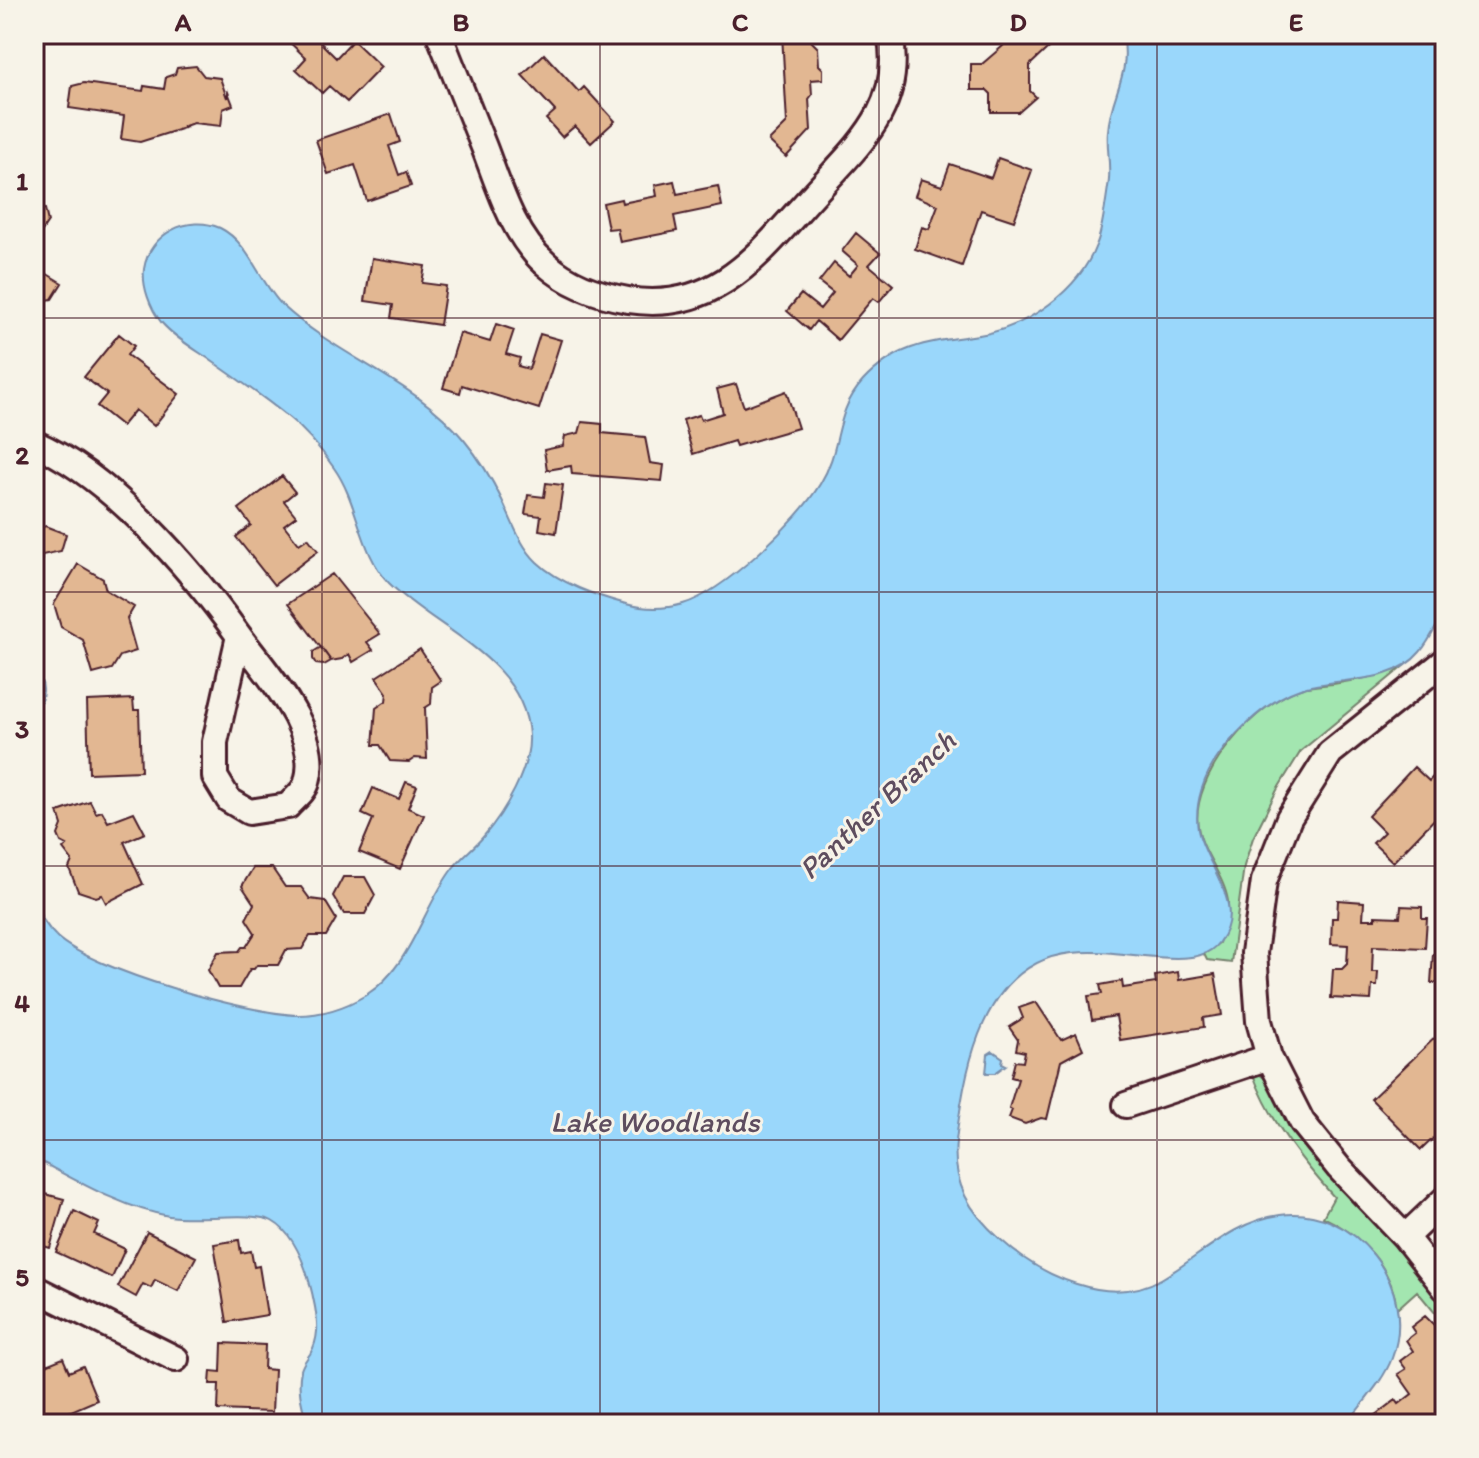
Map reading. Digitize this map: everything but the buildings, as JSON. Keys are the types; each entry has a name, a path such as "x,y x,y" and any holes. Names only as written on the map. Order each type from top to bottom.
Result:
{"street":[{"path":"439,34 508,209 544,263 589,290 647,303 698,295 744,269 862,141 879,118 893,78 895,57 890,34"},
{"path":"34,443 85,471 121,501 205,589 288,703 300,724 311,756 307,785 288,806 249,812 229,800 215,777 215,742 239,636"},
{"path":"1445,661 1330,753 1289,818 1264,881 1254,953 1259,1021 1269,1057 1302,1122 1339,1168 1405,1237 1445,1288"},
{"path":"1126,1105 1269,1057"},
{"path":"1405,1237 1445,1199"},
{"path":"35,1289 176,1359"}],"green space":[{"path":"1405,665 1301,751 1253,838 1244,866 1231,963 1207,960 1204,954 1219,943 1228,906 1226,891 1198,827 1198,807 1215,764 1247,724 1285,696 1307,687 1370,677"},
{"path":"1252,1072 1268,1081 1280,1107 1316,1159 1445,1300 1445,1325 1417,1291 1397,1309 1389,1279 1372,1253 1349,1232 1323,1217 1334,1197 1287,1139"}],"water":[{"name":"Lake Woodlands","path":"1123,34 1445,34 1445,611 1424,648 1408,663 1379,676 1315,685 1289,694 1266,707 1245,725 1214,762 1202,790 1197,820 1202,843 1222,886 1229,914 1227,928 1215,947 1200,955 1182,958 1072,953 1042,961 1017,976 998,997 984,1023 965,1083 956,1141 957,1171 965,1196 1000,1239 1034,1265 1076,1284 1097,1289 1141,1287 1161,1279 1232,1232 1263,1219 1280,1215 1307,1215 1333,1223 1355,1236 1374,1255 1388,1278 1396,1304 1398,1331 1392,1358 1383,1375 1347,1424 307,1424 300,1377 315,1343 316,1313 302,1260 281,1228 263,1218 180,1217 151,1212 100,1192 34,1158 34,902 46,925 57,937 75,950 136,976 209,999 275,1013 307,1015 334,1010 366,995 395,969 442,884 491,827 507,803 526,761 529,735 523,709 511,686 495,666 408,600 379,571 342,482 312,440 294,421 182,341 161,322 150,304 144,282 147,257 153,246 172,230 195,224 208,224 230,234 247,253 282,305 327,340 400,385 445,419 480,461 521,541 546,570 579,588 626,604 647,608 676,606 700,597 739,571 795,517 827,470 842,418 853,393 876,368 916,346 997,331 1015,324 1050,304 1078,276 1097,243 1104,216 1109,180 1108,131 1123,74"},
{"path":"34,671 43,689 34,721"},
{"path":"993,1051 1003,1058 1002,1063 1006,1065 995,1073 986,1073 988,1054"}],"water label":[{"name":"Panther Branch","path":"877,805"}]}
